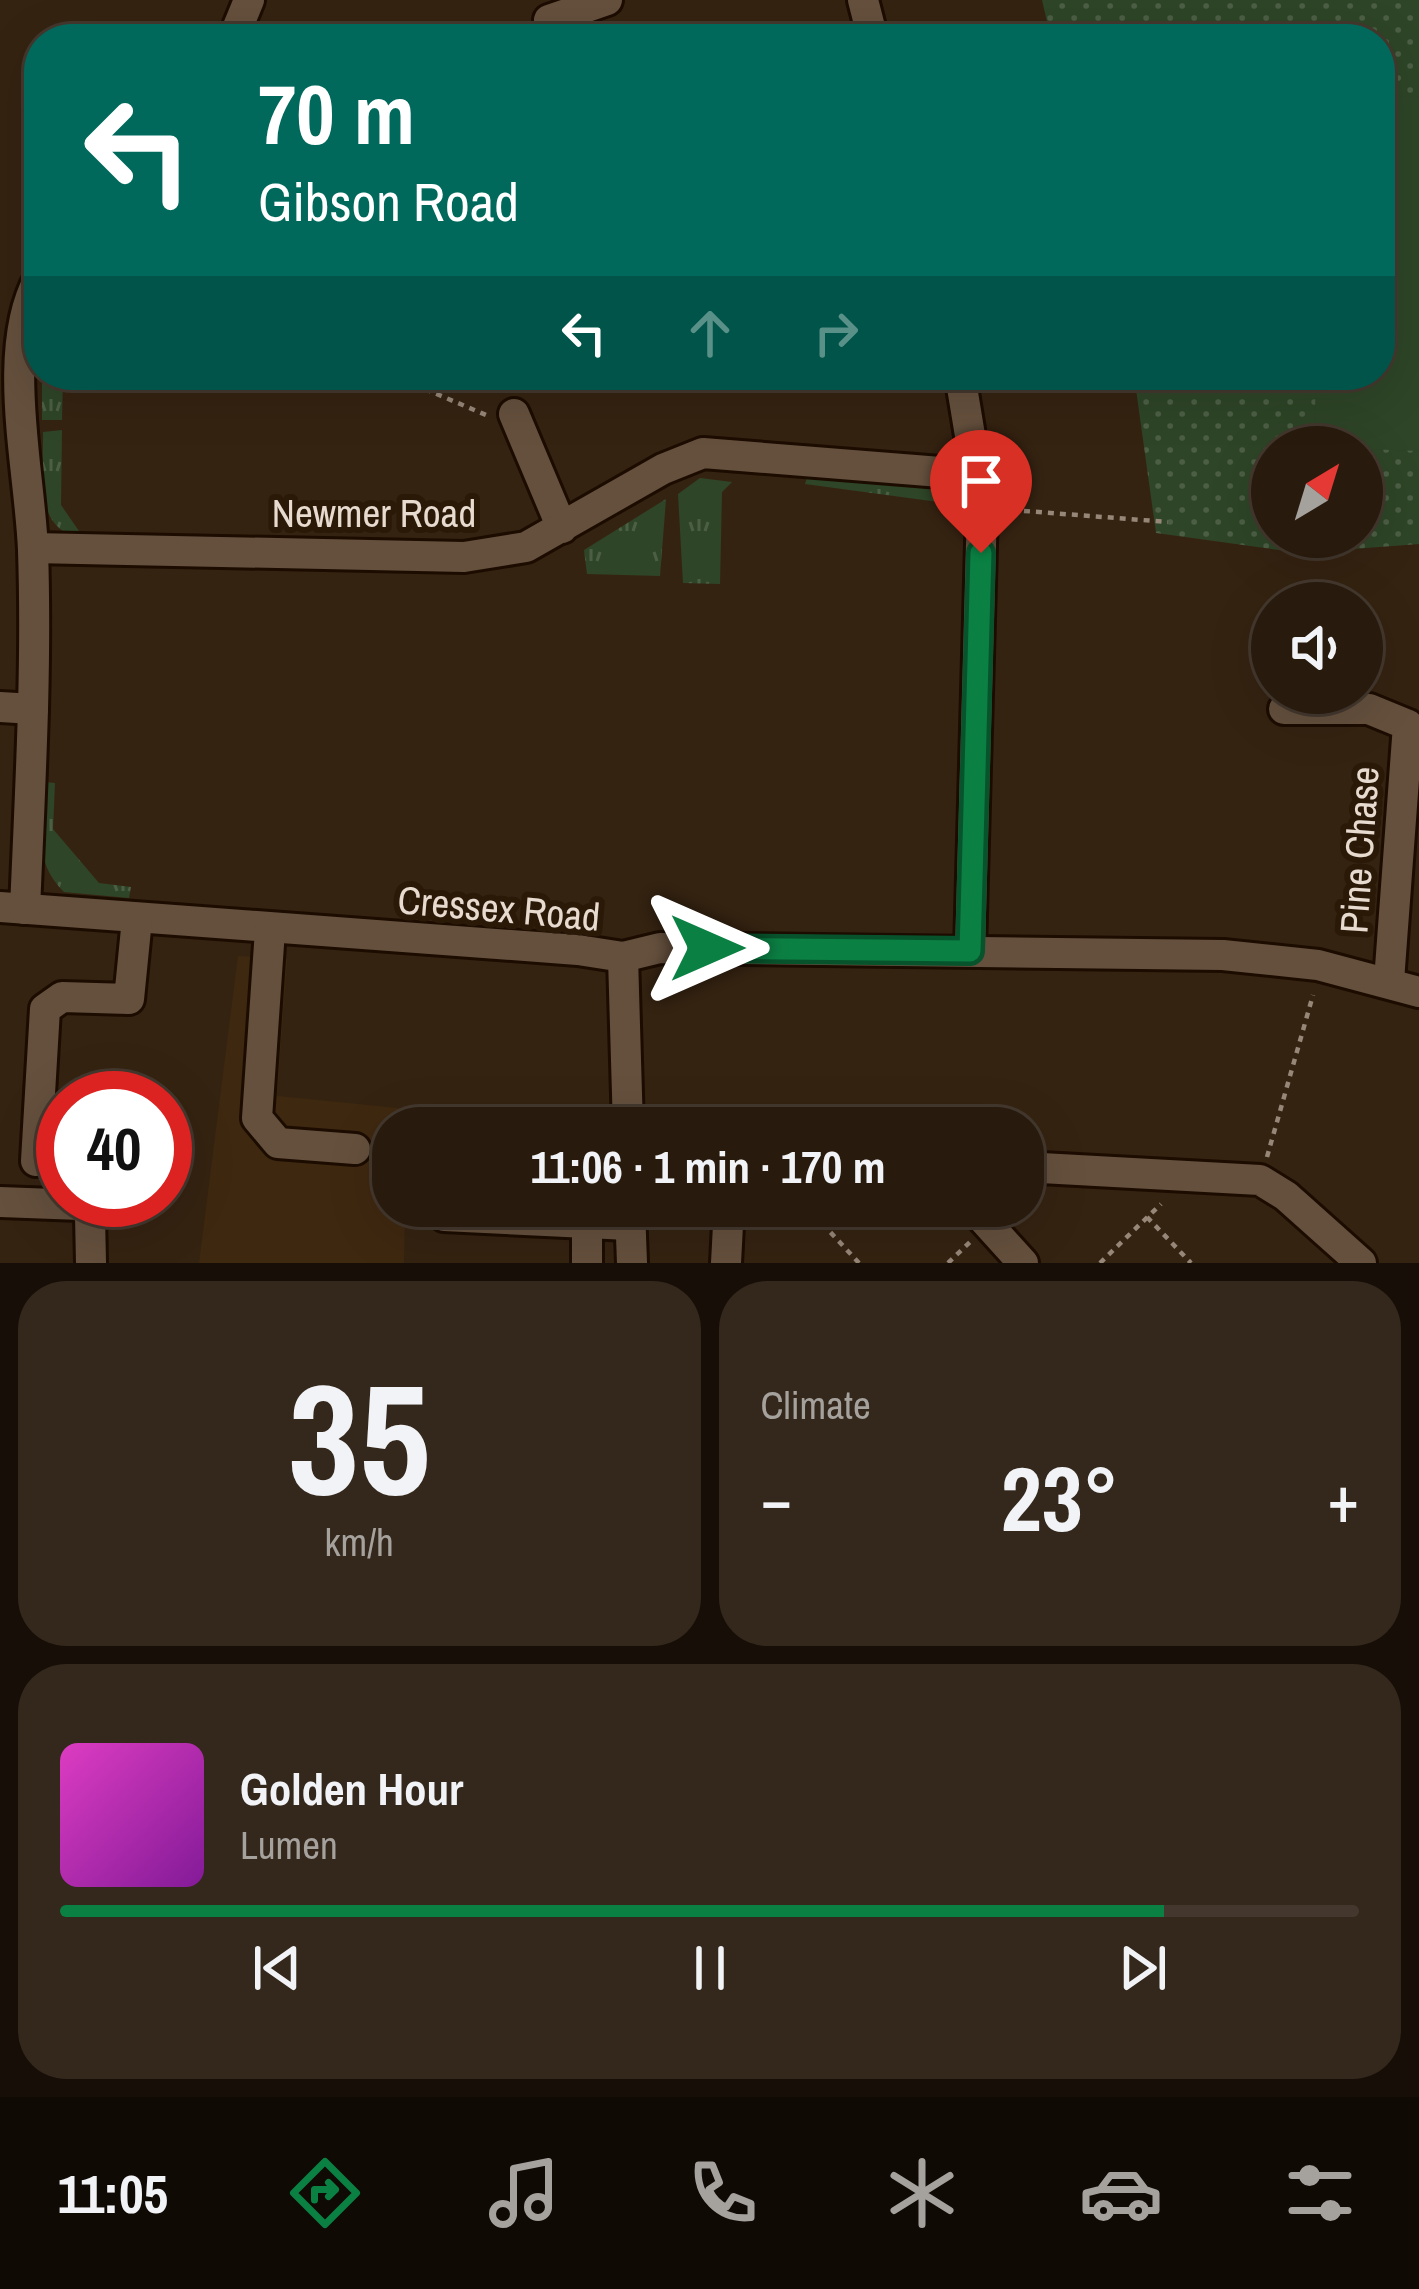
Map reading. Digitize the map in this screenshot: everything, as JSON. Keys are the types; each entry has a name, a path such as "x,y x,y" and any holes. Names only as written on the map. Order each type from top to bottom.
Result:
{"street":[{"path":"549,20 607,0"},
{"path":"13,908 33,709 33,548 20,404 24,319"},
{"path":"963,390 982,508 970,951"},
{"path":"517,420 562,528"},
{"name":"Newmer Road","path":"33,548 464,557 526,547 663,469 703,453 978,476"},
{"path":"0,707 33,709"},
{"name":"Pine Chase","path":"1381,714 1408,725 1389,981"},
{"name":"Cressex Road","path":"13,908 578,950 623,958 660,948 1275,958 1389,981 1419,992"},
{"path":"42,1071 45,1009 62,997 129,999 136,919"},
{"path":"270,930 257,1118 278,1143 355,1149"},
{"path":"623,958 627,1107"},
{"path":"1044,1168 1260,1180 1286,1196 1361,1263"},
{"path":"0,1202 36,1203"},
{"path":"90,1227 91,1263"},
{"path":"586,1263 587,1227"},
{"path":"630,1227 632,1263"},
{"path":"726,1263 728,1227"},
{"path":"990,1227 1023,1263"}],"path":[{"path":"434,390 517,420"},
{"path":"982,508 1168,522"},
{"path":"1260,1180 1316,983"},
{"path":"1100,1263 1194,1173"},
{"path":"1147,1217 1191,1263"},
{"path":"826,1227 859,1263"}],"shaded area":[{"path":"238,956 287,959 277,1096 387,1107 372,1107 372,1227 405,1227 404,1263 199,1263"}],"green space":[{"path":"1042,0 1419,0 1419,544 1383,547 1383,426 1251,426 1251,546 1156,533 1136,390 1395,390 1395,24 1048,24"},
{"path":"1395,96 1419,97 1419,451 1383,450 1383,426 1315,426 1316,390 1395,390"},
{"path":"42,390 63,390 62,420 42,420"},
{"path":"62,430 61,505 81,534 76,538 52,520 43,494 43,432"},
{"path":"809,471 948,486 968,495 968,506 805,484"},
{"path":"700,478 732,482 722,492 720,584 683,583 678,494"},
{"path":"666,499 660,576 587,574 584,550"},
{"path":"44,782 55,783 53,829 99,883 131,887 129,898 64,892 54,880 41,841"}],"route":[{"path":"707,948 970,951 981,553"}]}
